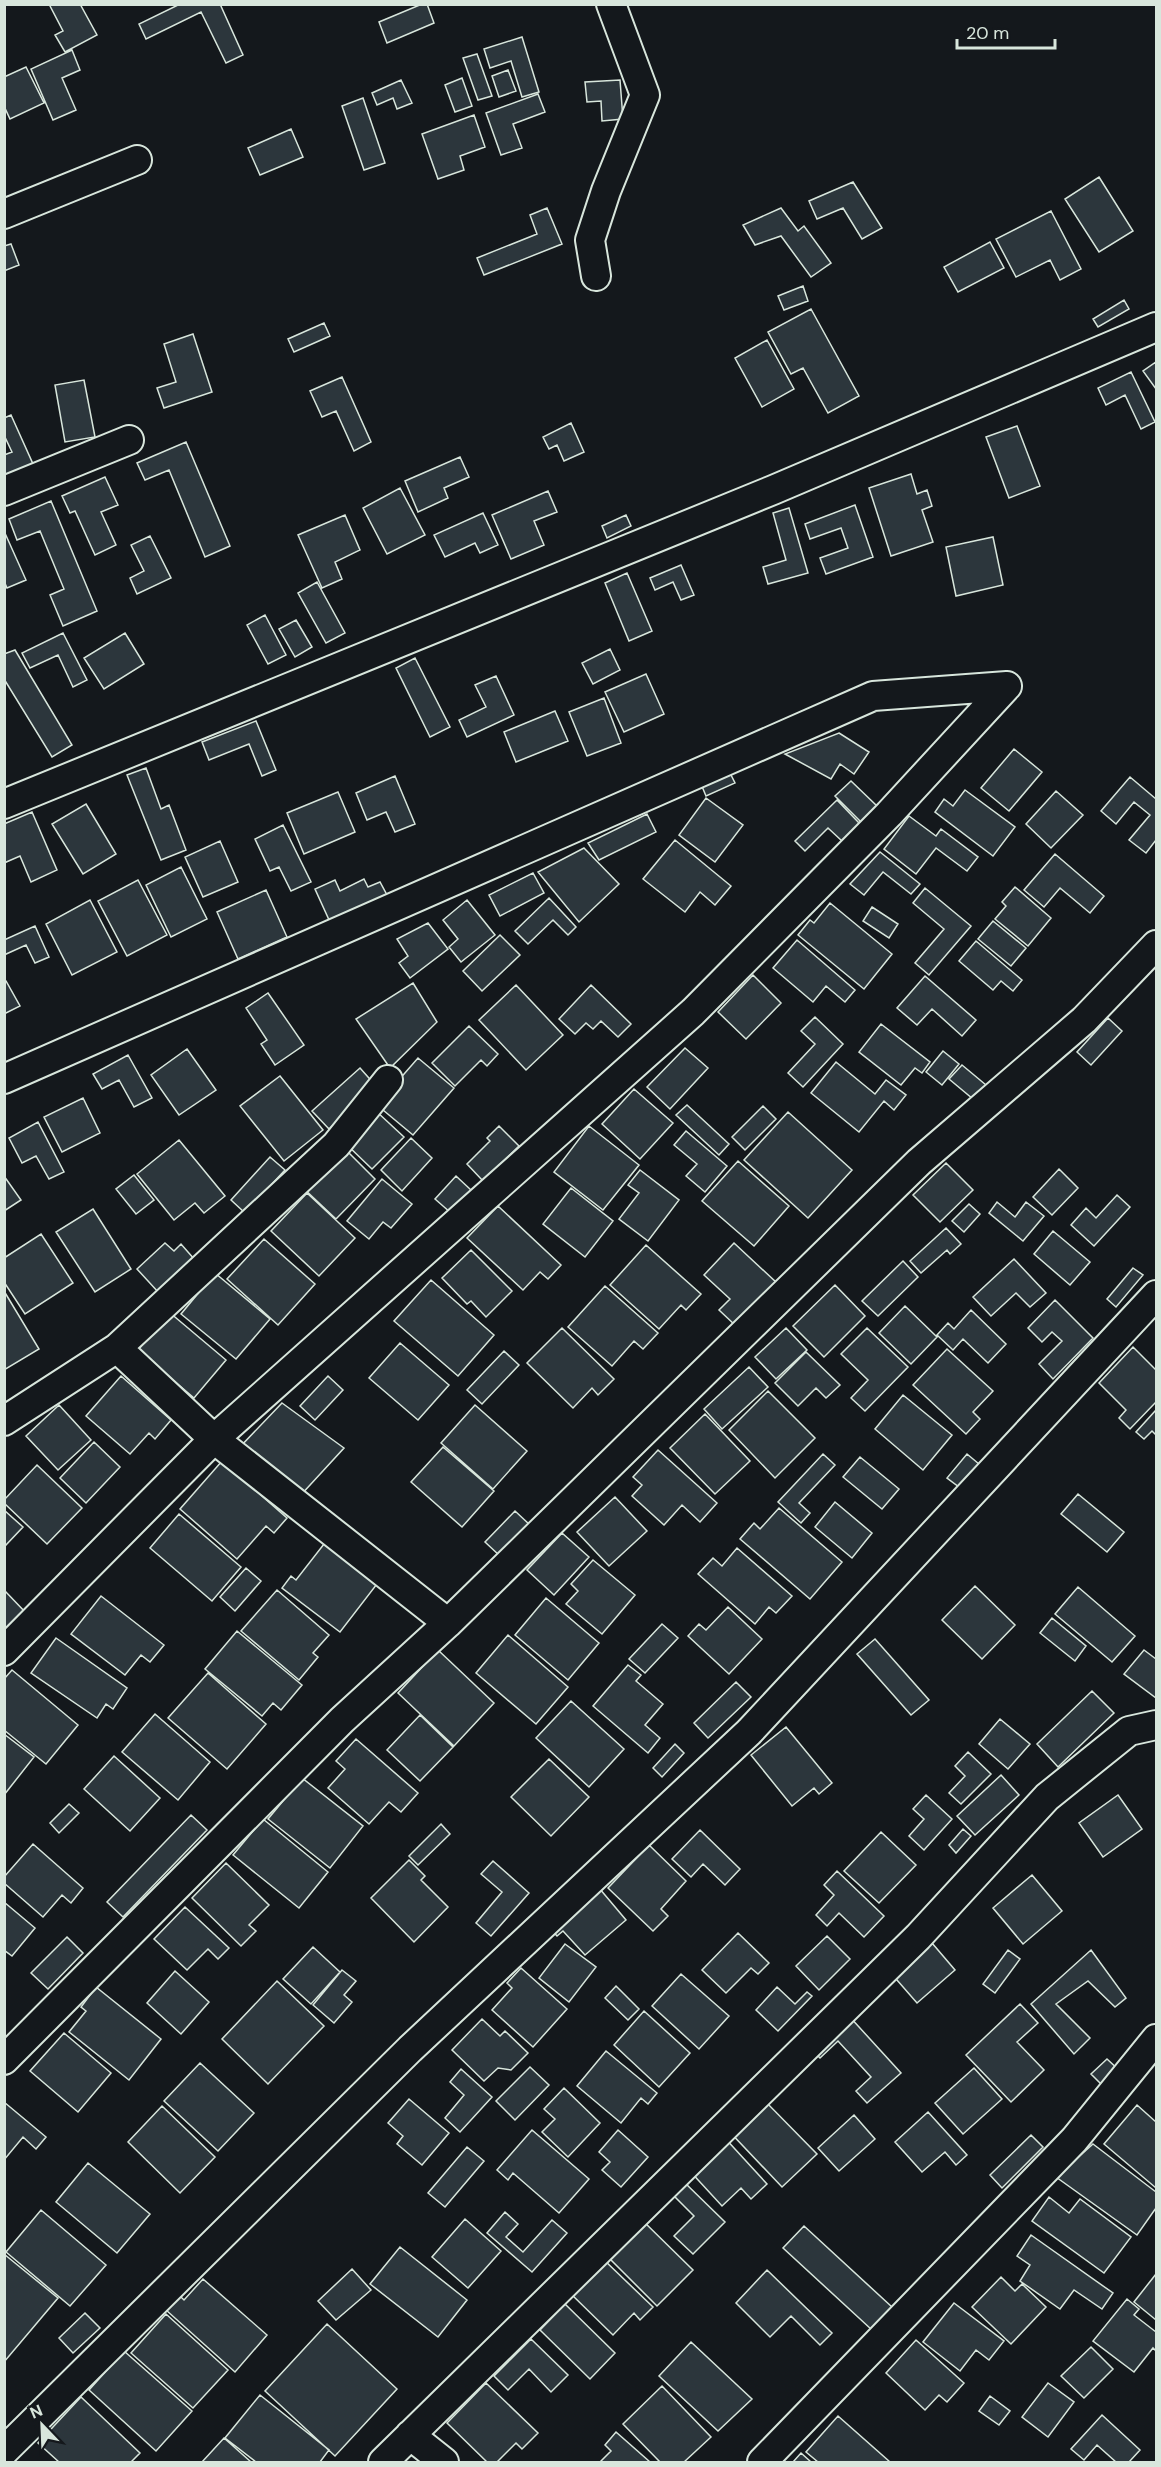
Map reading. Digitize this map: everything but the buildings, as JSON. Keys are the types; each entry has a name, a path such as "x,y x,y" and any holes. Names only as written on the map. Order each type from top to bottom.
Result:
{"street":[{"path":"596,276 590,240 606,191 645,95 611,4"},
{"path":"4,214 137,160"},
{"path":"4,804 774,490 1156,327"},
{"path":"4,491 129,440"},
{"path":"4,1079 873,696 1007,686 889,814 693,1012 214,1439 4,1651"},
{"path":"4,2060 342,1720 448,1623 920,1162 1084,1020 1156,945"},
{"path":"4,1420 117,1348 336,1145 388,1080"},
{"path":"4,2451 410,2049 749,1732 1156,1295"},
{"path":"117,1348 214,1439 448,1623"},
{"path":"383,2463 918,1937 1047,1797 1129,1731 1156,1725"},
{"path":"762,2463 1074,2140 1156,2039"},
{"path":"410,2435 444,2463"}]}
